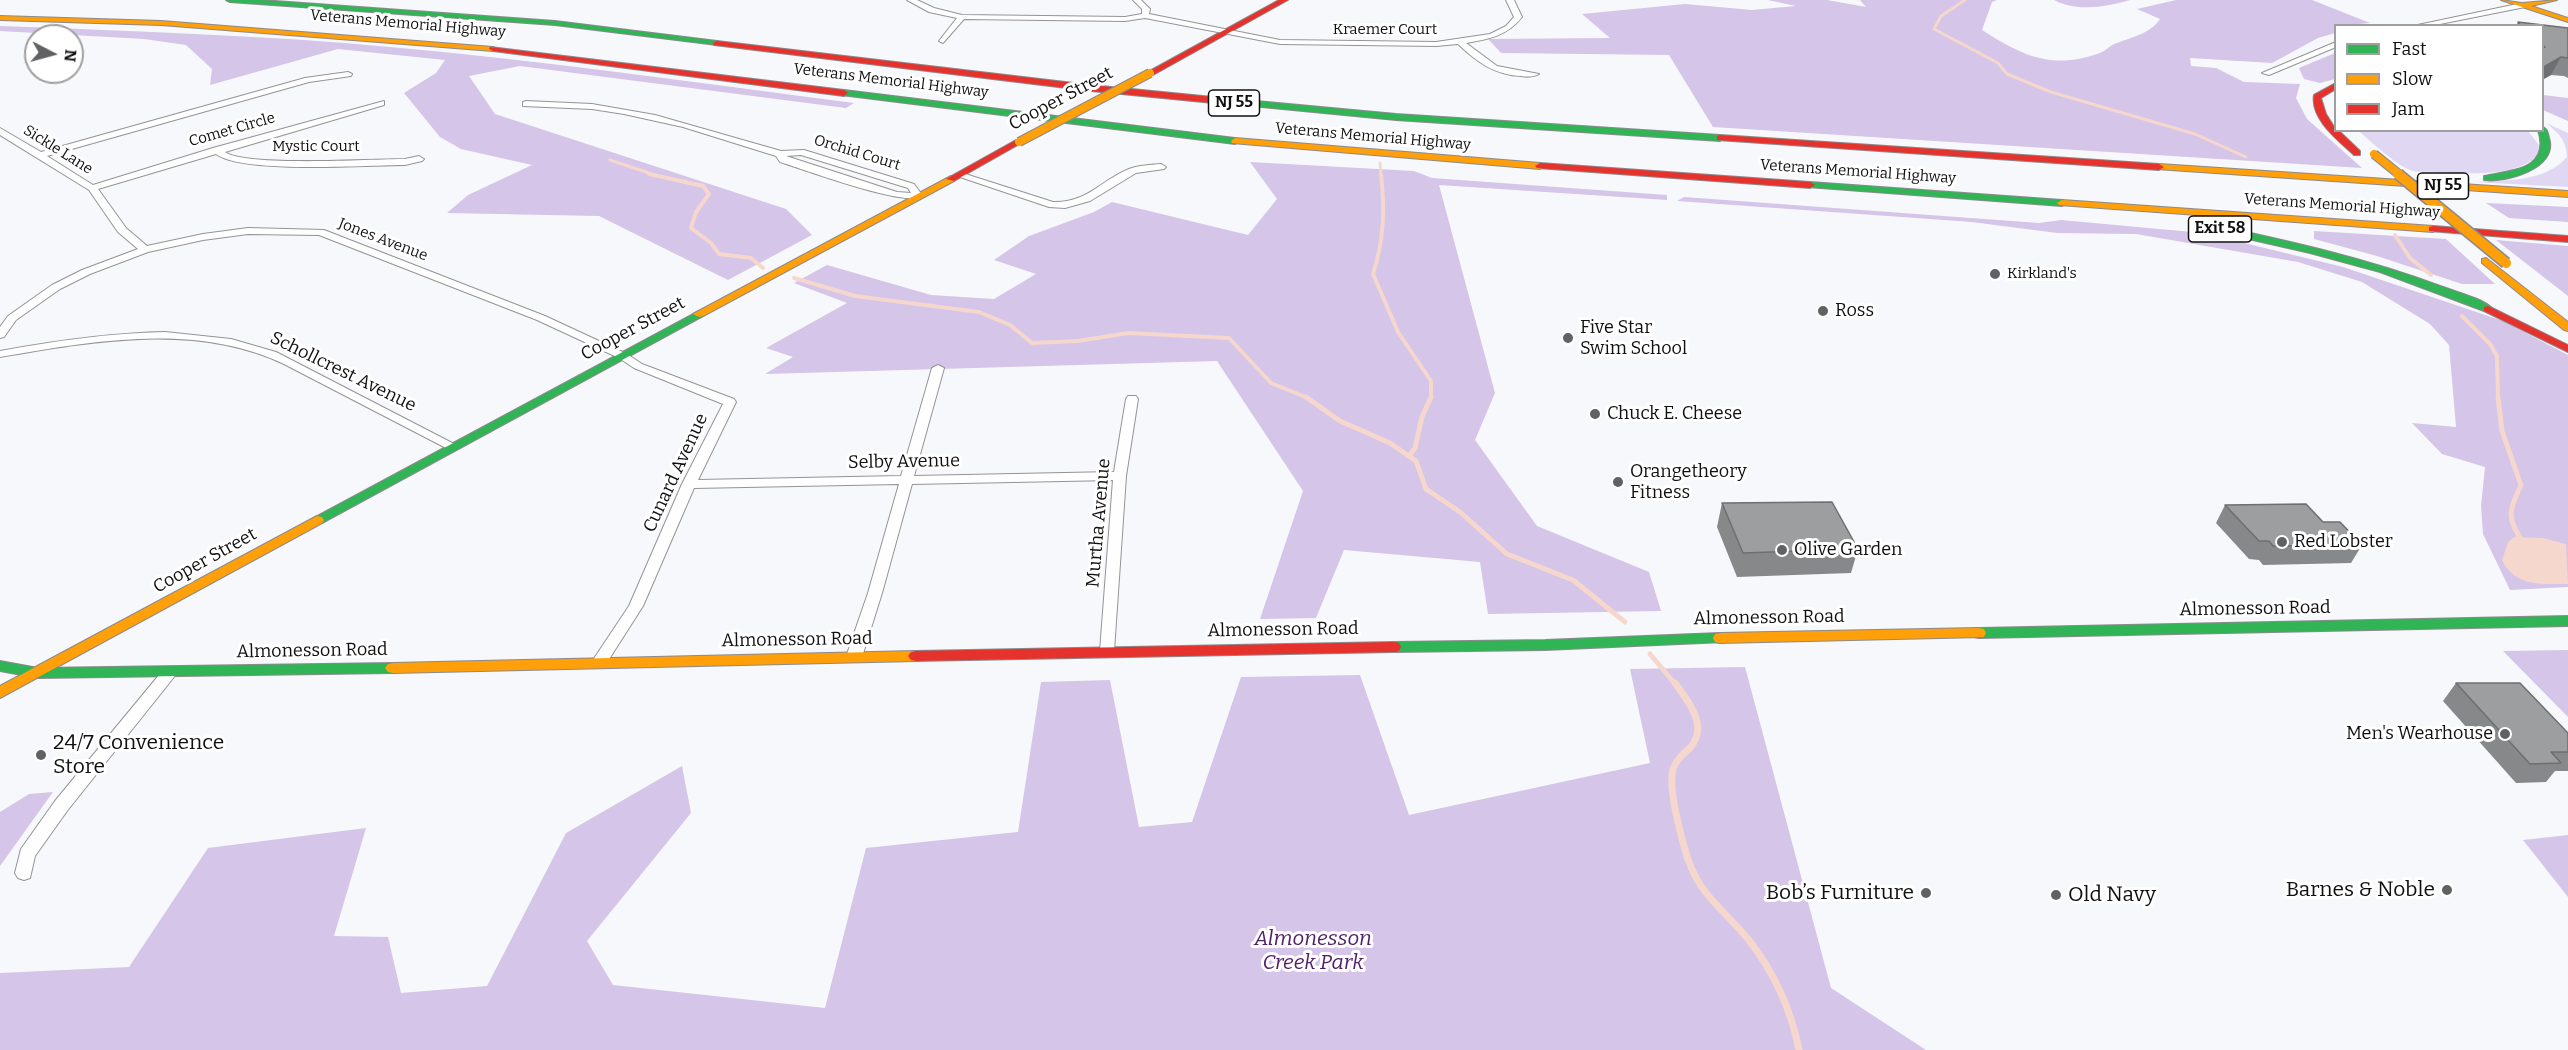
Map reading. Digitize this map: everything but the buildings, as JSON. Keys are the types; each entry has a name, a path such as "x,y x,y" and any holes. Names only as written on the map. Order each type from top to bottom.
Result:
{"main road":[{"name":"Veterans Memorial Highway","path":"230,0 414,11 555,23 1236,103 1560,128 2568,194"},
{"name":"Cooper Street","path":"0,693 452,446 1284,0"},
{"path":"2505,0 2568,19"},
{"path":"2522,5 2553,0"},
{"path":"2560,0 2560,9 2568,19"},
{"name":"Veterans Memorial Highway","path":"0,18 215,26 451,44 1233,141 1365,153 2568,239"},
{"path":"2334,87 2317,97 2318,110 2334,130"},
{"path":"2318,177 2352,175 2487,178 2517,174 2537,168 2551,157 2554,142 2545,123"},
{"path":"2336,132 2357,153 2568,328"},
{"path":"2350,132 2568,314"},
{"name":"Exit 58","path":"1853,189 2151,217 2267,239 2349,261 2452,295 2540,333 2568,349"},
{"name":"Almonesson Road","path":"0,666 38,673 170,673 1107,651 1545,645 1835,634 2059,632 2568,621"}],"street":[{"name":"Kraemer Court","path":"911,0 933,10 962,16 1125,19 1144,16 1202,32 1226,32 1280,42 1460,42 1492,36 1509,28 1518,17 1510,0"},
{"path":"1137,0 1146,9 1144,16"},
{"path":"2426,24 2522,5"},
{"path":"943,41 962,16"},
{"path":"1460,42 1492,69 1504,73 1535,74"},
{"path":"2266,73 2334,45"},
{"path":"38,156 308,80 348,74"},
{"name":"Orchid Court","path":"526,104 565,102 647,114 780,154 783,160 896,195 918,196"},
{"name":"Comet Circle","path":"92,188 381,103"},
{"name":"Sickle Lane","path":"0,131 92,188 122,230 145,249"},
{"name":"Mystic Court","path":"216,150 227,158 256,163 405,162 418,159"},
{"path":"959,175 1052,205 1067,206 1089,199 1133,171 1161,167"},
{"name":"Jones Avenue","path":"0,335 12,318 56,286 145,249 203,237 248,231 320,232 531,314 623,356"},
{"name":"Schollcrest Avenue","path":"0,354 102,338 134,336 171,335 227,342 273,356 452,446"},
{"name":"Cunard Avenue","path":"599,663 636,606 688,484 730,402 638,366 623,356"},
{"path":"854,657 875,593 938,368"},
{"name":"Murtha Avenue","path":"1107,651 1120,476 1132,399"},
{"name":"Selby Avenue","path":"688,484 1120,476"},
{"path":"24,873 27,854 61,806 170,673"}],"shaded area":[{"path":"2546,123 2568,133 2568,187 2473,182 2536,176 2558,165 2567,157 2565,146 2558,134"},
{"path":"2360,132 2529,132 2543,150 2522,166 2480,173 2410,170 2384,153"},
{"path":"2514,537 2543,538 2566,544 2568,584 2530,582 2521,579 2507,569 2502,560 2508,542"}],"green space":[{"path":"1768,0 1827,0 1866,7 1860,0 1997,0 1992,2 1982,30 2023,53 2065,61 2100,53 2114,44 2147,31 2160,19 2137,9 2176,0 2312,0 2370,23 2334,24 2334,33 2318,38 2272,63 2190,58 2191,66 2216,68 2244,82 2300,84 2296,98 2307,119 2362,168 1713,127 1669,55 1501,53 1488,39 1610,38 1582,14 1685,4 1752,10 1796,6"},
{"path":"2054,0 2130,0 2111,5 2081,7 2062,4"},
{"path":"0,26 24,27 24,32 0,31"},
{"path":"84,29 244,36 390,47 564,66 854,103 846,108 520,66 469,76 495,114 786,209 812,235 728,280 599,216 447,213 468,195 532,165 461,149 440,137 404,93 436,73 445,60 338,49 210,85 212,69 186,45 144,39 84,36"},
{"path":"2334,53 2334,79 2320,83 2304,79 2299,68"},
{"path":"2544,95 2568,98 2568,121 2544,110"},
{"path":"1250,162 1414,171 1432,178 1667,195 1667,200 1439,185 1495,393 1475,440 1537,526 1649,572 1661,611 1488,614 1480,562 1344,550 1316,618 1260,619 1303,491 1217,361 765,374 793,357 766,348 847,303 794,283 827,265 931,295 994,299 1036,274 994,260 1029,236 1094,212 1112,202 1248,235 1277,199"},
{"path":"1684,197 2039,223 2061,220 2203,233 2343,267 2503,321 2568,355 2568,587 2510,590 2483,534 2481,506 2485,467 2442,454 2412,423 2456,427 2449,345 2430,324 2362,282 2298,262 2136,234 2057,233 1972,222 1677,201"},
{"path":"2486,203 2568,207 2568,222 2509,218"},
{"path":"2314,231 2446,239 2495,284 2462,284 2377,256 2314,239"},
{"path":"2496,240 2568,246 2568,296"},
{"path":"2568,650 2568,717 2503,651"},
{"name":"Almonesson Creek Park","path":"1745,667 1831,988 1926,1050 0,1050 0,973 129,967 208,848 366,828 334,936 388,937 401,993 487,986 566,833 682,766 691,813 587,941 613,985 825,1008 866,848 1018,832 1041,682 1110,680 1139,827 1192,822 1241,677 1360,675 1409,815 1650,763 1630,669"},
{"path":"53,792 0,866 0,812 29,794"},
{"path":"2568,835 2568,897 2523,840"}],"waterway":[{"path":"1965,0 1941,16 1934,29 1998,63 2007,74 2051,92 2195,134 2246,157"},
{"path":"610,160 655,175"},
{"path":"1380,163 1381,175"},
{"path":"649,174 703,186 709,194 696,212 691,228 711,243 719,254 751,258 763,268"},
{"path":"1381,174 1383,224 1373,274 1398,332 1431,381 1431,397"},
{"path":"2395,235 2410,258 2431,275"},
{"path":"794,278 855,296 979,312 1010,325 1032,343 1078,341 1128,333 1229,338 1271,383 1307,397"},
{"path":"2462,316 2490,344 2497,356 2498,398"},
{"path":"1307,397 1340,421 1390,443 1416,461 1426,489 1460,512 1507,554 1573,580 1625,622"},
{"path":"1409,456 1415,448 1422,417 1431,397"},
{"path":"2498,397 2502,431 2521,485 2511,515 2514,527 2523,543"},
{"path":"1650,654 1676,685"},
{"path":"1675,683 1695,714 1698,731 1690,748 1676,763 1672,777 1675,807 1689,862 1702,887 1748,939 1766,964 1786,1006 1799,1050"}],"traffic: fast":[{"path":"230,0 555,23 717,43"},
{"path":"844,93 1235,141"},
{"path":"1213,100 1396,117 1720,138"},
{"path":"2487,178 2522,171 2540,160 2545,152 2546,142 2543,132"},
{"path":"1810,185 2062,203"},
{"path":"2204,226 2312,250 2384,270 2454,294 2488,309"},
{"path":"317,520 699,314"},
{"path":"1979,633 2568,621"},
{"path":"1394,647 1545,645 1720,638"},
{"path":"0,666 38,673 393,668"}],"traffic: slow":[{"path":"2505,0 2568,20"},
{"path":"2522,5 2553,0"},
{"path":"0,18 161,23 493,49"},
{"path":"1019,142 1150,73"},
{"path":"1235,141 1540,166"},
{"path":"2374,154 2506,263"},
{"path":"2159,167 2568,194"},
{"path":"699,314 951,179"},
{"path":"2062,203 2433,229"},
{"path":"2486,261 2568,328"},
{"path":"0,693 317,520"},
{"path":"1720,638 1979,633"},
{"path":"393,668 916,656"}],"traffic: jam":[{"path":"1150,73 1284,0"},
{"path":"717,43 1091,88 1213,100"},
{"path":"493,49 844,93"},
{"path":"2334,86 2317,97 2322,114 2334,132"},
{"path":"2334,132 2357,153"},
{"path":"1720,138 2159,167"},
{"path":"951,179 1019,142"},
{"path":"1540,166 1810,185"},
{"path":"2433,229 2568,239"},
{"path":"2488,309 2568,349"},
{"path":"916,656 1394,647"}],"place":[{"name":"Kirkland's","path":"1995,274"},
{"name":"Ross","path":"1823,311"},
{"name":"Five Star Swim School","path":"1568,338"},
{"name":"Chuck E. Cheese","path":"1595,414"},
{"name":"Orangetheory Fitness","path":"1618,482"},
{"name":"Red Lobster","path":"2282,542"},
{"name":"Olive Garden","path":"1782,550"},
{"name":"Men's Wearhouse","path":"2505,734"},
{"name":"24/7 Convenience Store","path":"41,755"},
{"name":"Barnes & Noble","path":"2447,890"},
{"name":"Bob’s Furniture","path":"1926,893"},
{"name":"Old Navy","path":"2056,895"}]}
